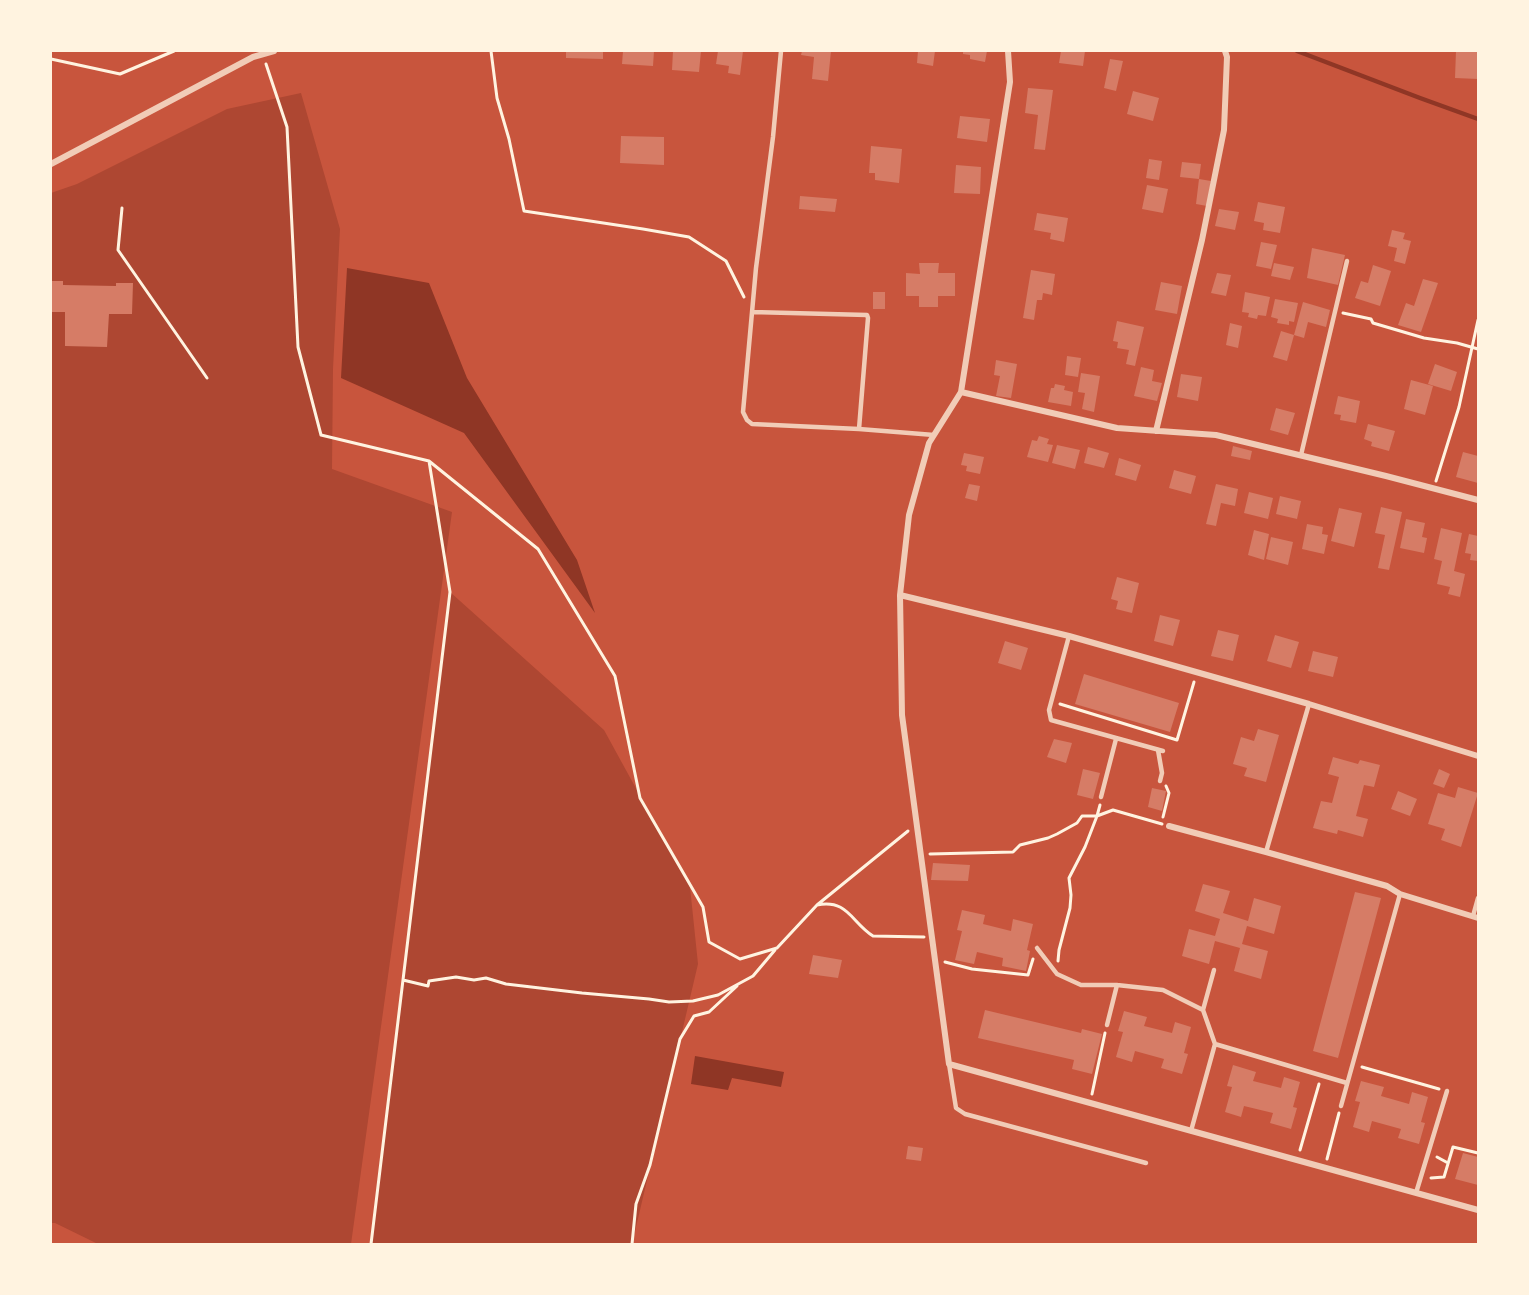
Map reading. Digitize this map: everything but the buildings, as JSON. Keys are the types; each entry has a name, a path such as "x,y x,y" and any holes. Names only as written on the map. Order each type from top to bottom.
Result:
{"street":[{"path":"51,164 243,63 274,51"},
{"path":"1008,51 1010,82 961,392 929,443 909,515 900,595 902,715 949,1064 1478,1210"},
{"path":"1156,431 1202,240 1224,130 1227,57 1225,51"},
{"path":"961,392 1117,428 1215,435 1478,500"},
{"path":"900,595 1069,636 1309,704 1478,756"},
{"path":"1169,826 1388,886 1400,894 1475,917"}],"lane":[{"path":"781,51 756,268 743,412 752,424 934,435"},
{"path":"1301,455 1347,261"},
{"path":"752,312 867,315 859,429"},
{"path":"1069,636 1049,710 1051,720 1160,751 1162,773 1160,781"},
{"path":"1266,852 1309,704"},
{"path":"1101,797 1116,739"},
{"path":"1341,1106 1400,894"},
{"path":"1475,917 1478,898"},
{"path":"1037,948 1057,974 1081,986 1117,985 1163,990 1203,1010"},
{"path":"1191,1131 1215,1044 1203,1010 1214,970"},
{"path":"1107,1025 1117,985"},
{"path":"1215,1044 1347,1083"},
{"path":"949,1064 956,1108 965,1114 1146,1163"},
{"path":"1416,1193 1447,1091"}],"path":[{"path":"51,59 120,74 174,51"},
{"path":"491,51 497,98 509,139 524,211 689,237 726,261 752,312"},
{"path":"263,54 286,127 298,347 321,435 429,461 538,549 615,676 640,798 703,907 709,942 740,959 777,948"},
{"path":"122,208 117,250 207,378"},
{"path":"1335,312 1371,319 1373,323 1424,338 1478,349"},
{"path":"1434,488 1459,406 1478,320"},
{"path":"371,1244 450,592 429,461"},
{"path":"1051,702 1177,740 1197,672"},
{"path":"1162,773 1169,793 1163,819 1169,826"},
{"path":"1057,974 1059,950 1070,908 1069,879 1085,847 1097,816 1101,797"},
{"path":"921,854 1013,852 1020,845 1058,834 1077,823 1082,816 1097,816 1113,810 1169,826"},
{"path":"403,980 428,986 429,981 456,977 474,980 486,978 506,984 669,1002 693,1001 718,995 753,976 816,905 917,824"},
{"path":"816,905 828,903 841,907 873,936 932,937"},
{"path":"935,959 972,969 1028,975 1037,948"},
{"path":"632,1244 636,1204 650,1165 680,1039 694,1016 709,1012 740,983"},
{"path":"1090,1103 1107,1025"},
{"path":"1353,1064 1447,1091"},
{"path":"1298,1160 1322,1076"},
{"path":"1325,1168 1341,1106"},
{"path":"1420,1178 1444,1177 1453,1147 1478,1153"}],"shaded area":[{"path":"301,93 340,229 333,369 332,469 452,512 351,1244 98,1244 51,1223 51,193 77,184 227,109"},
{"path":"347,268 429,283 467,378 577,560 595,613 464,433 341,378"},
{"path":"450,592 604,730 690,887 698,964 632,1244 371,1244"},
{"path":"695,1056 784,1072 781,1087 732,1078 728,1090 691,1084"}],"waterway":[{"path":"1297,51 1478,119"}]}
